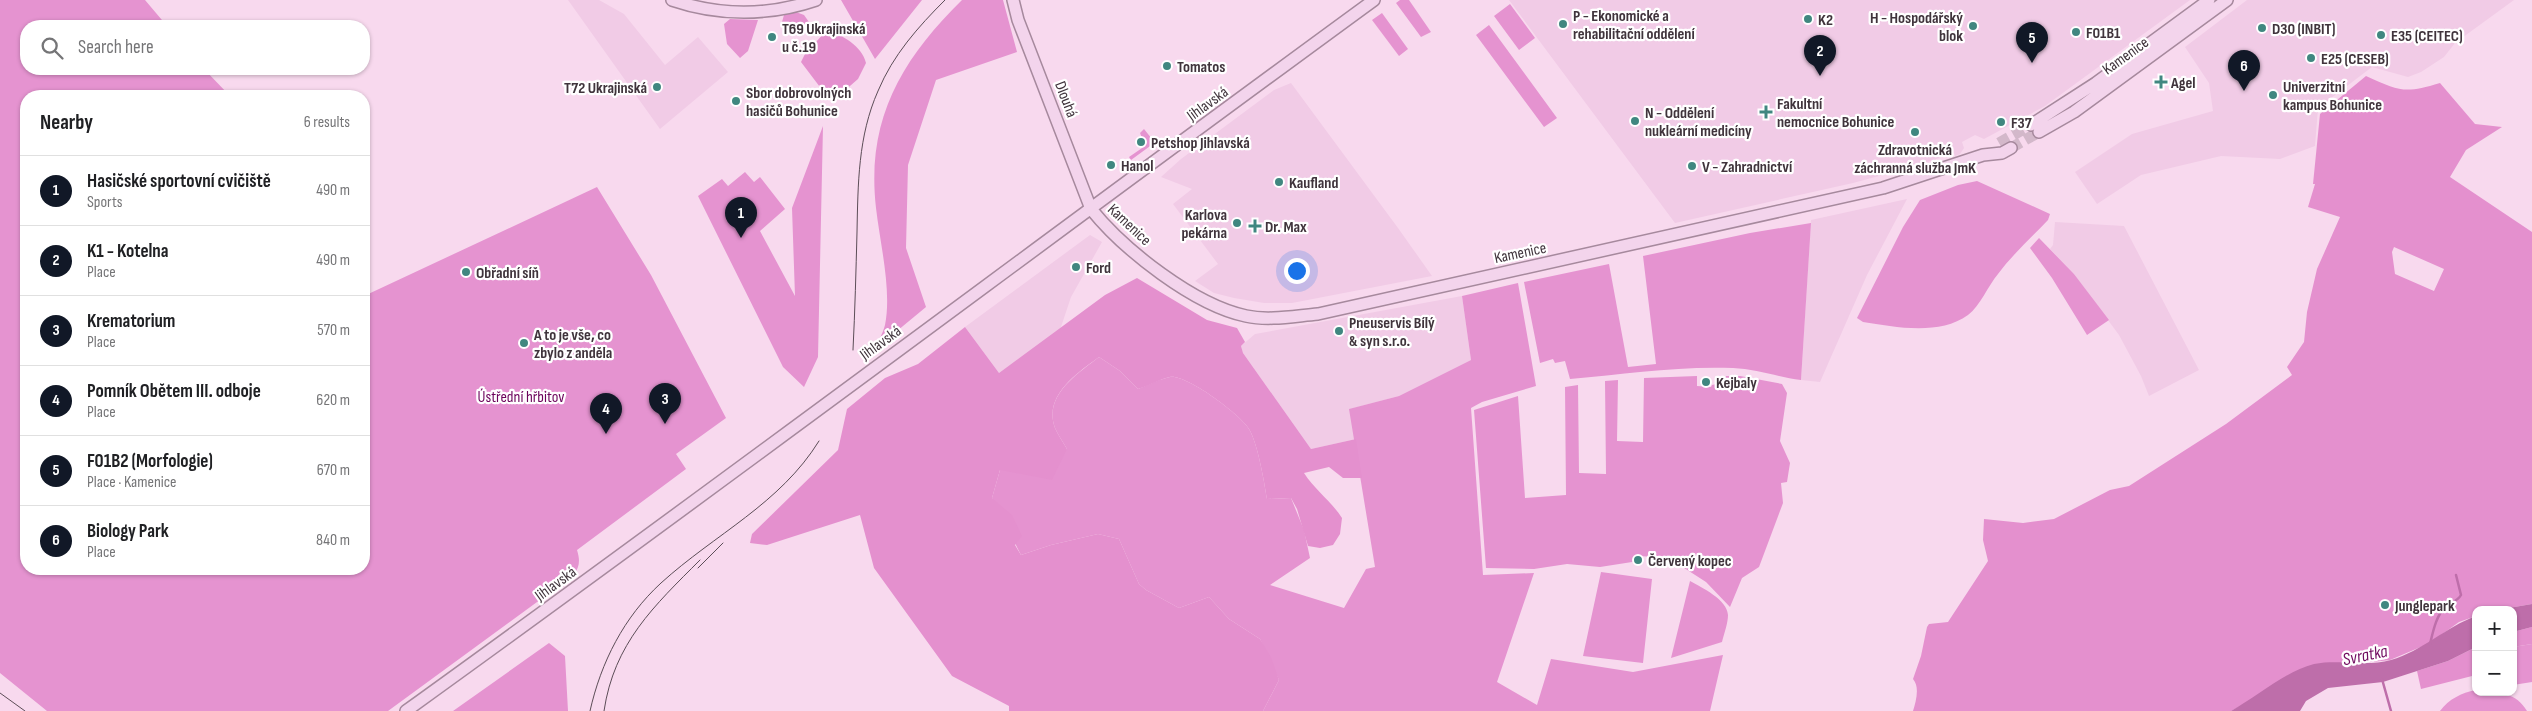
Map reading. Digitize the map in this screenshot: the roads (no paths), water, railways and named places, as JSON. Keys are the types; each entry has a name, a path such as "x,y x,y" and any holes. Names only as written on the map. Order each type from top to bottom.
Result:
{"street":[{"path":"672,0 719,11 745,13 765,12 816,0"},
{"name":"Dlouhá","path":"1013,0 1018,20 1091,209"},
{"name":"Jihlavská","path":"406,711 592,577 870,369 1374,0"},
{"name":"Kamenice","path":"2209,0 2035,129 2074,112 2227,0"},
{"name":"Kamenice","path":"1983,154 1999,143"},
{"name":"Kamenice","path":"1091,209 1110,230 1177,285 1212,305 1246,316 1279,318 1325,312 1883,188 1983,154 2002,152 2010,148"}],"waterway":[{"path":"2430,644 2439,615 2447,605 2458,599 2461,595 2456,575"},
{"path":"2382,679 2391,711"}],"tunnel":[{"path":"1999,143 2031,125"},
{"path":"2011,148 2039,132"}],"tram line":[{"path":"853,350 860,160 866,125 878,91 891,65 916,31 945,0"},
{"path":"590,711 608,658 616,641 636,610 661,583 682,565 766,501 803,463 819,441"},
{"path":"698,568 723,543"},
{"path":"604,711 609,687 617,665 638,627 667,593 700,560"},
{"path":"0,693 25,711"}],"place":[{"name":"K2","path":"1808,19"},
{"name":"P - Ekonomické a rehabilitační oddělení","path":"1563,24"},
{"name":"H - Hospodářský blok","path":"1973,26"},
{"name":"D30 (INBIT)","path":"2262,28"},
{"name":"F01B1","path":"2076,32"},
{"name":"E35 (CEITEC)","path":"2381,35"},
{"name":"T69 Ukrajinská u č.19","path":"772,37"},
{"name":"E25 (CESEB)","path":"2311,58"},
{"name":"F01B2 (Morfologie)","path":"2032,63"},
{"name":"Tomatos","path":"1167,66"},
{"name":"K1 - Kotelna","path":"1820,76"},
{"name":"Agel","path":"2161,82"},
{"name":"T72 Ukrajinská","path":"657,87"},
{"name":"Biology Park","path":"2244,91"},
{"name":"Univerzitní kampus Bohunice","path":"2273,95"},
{"name":"Sbor dobrovolných hasičů Bohunice","path":"736,101"},
{"name":"Fakultní nemocnice Bohunice","path":"1766,112"},
{"name":"N - Oddělení nukleární medicíny","path":"1635,121"},
{"name":"F37","path":"2001,122"},
{"name":"Zdravotnická záchranná služba JmK","path":"1915,132"},
{"name":"Petshop Jihlavská","path":"1141,142"},
{"name":"Hanol","path":"1111,165"},
{"name":"V - Zahradnictví","path":"1692,166"},
{"name":"Kaufland","path":"1279,182"},
{"name":"Karlova pekárna","path":"1237,223"},
{"name":"Dr. Max","path":"1255,226"},
{"name":"Hasičské sportovní cvičiště","path":"741,238"},
{"name":"Ford","path":"1076,267"},
{"name":"Obřadní síň","path":"466,272"},
{"name":"Pneuservis Bílý & syn s.r.o.","path":"1339,331"},
{"name":"A to je vše, co zbylo z anděla","path":"524,343"},
{"name":"Kejbaly","path":"1706,382"},
{"name":"Krematorium","path":"665,424"},
{"name":"Pomník Obětem III. odboje","path":"606,434"},
{"name":"Červený kopec","path":"1638,560"},
{"name":"Junglepark","path":"2385,605"}],"park label":[{"name":"Ústřední hřbitov","path":"521,396"}],"water label":[{"name":"Svratka","path":"2365,655"}]}
